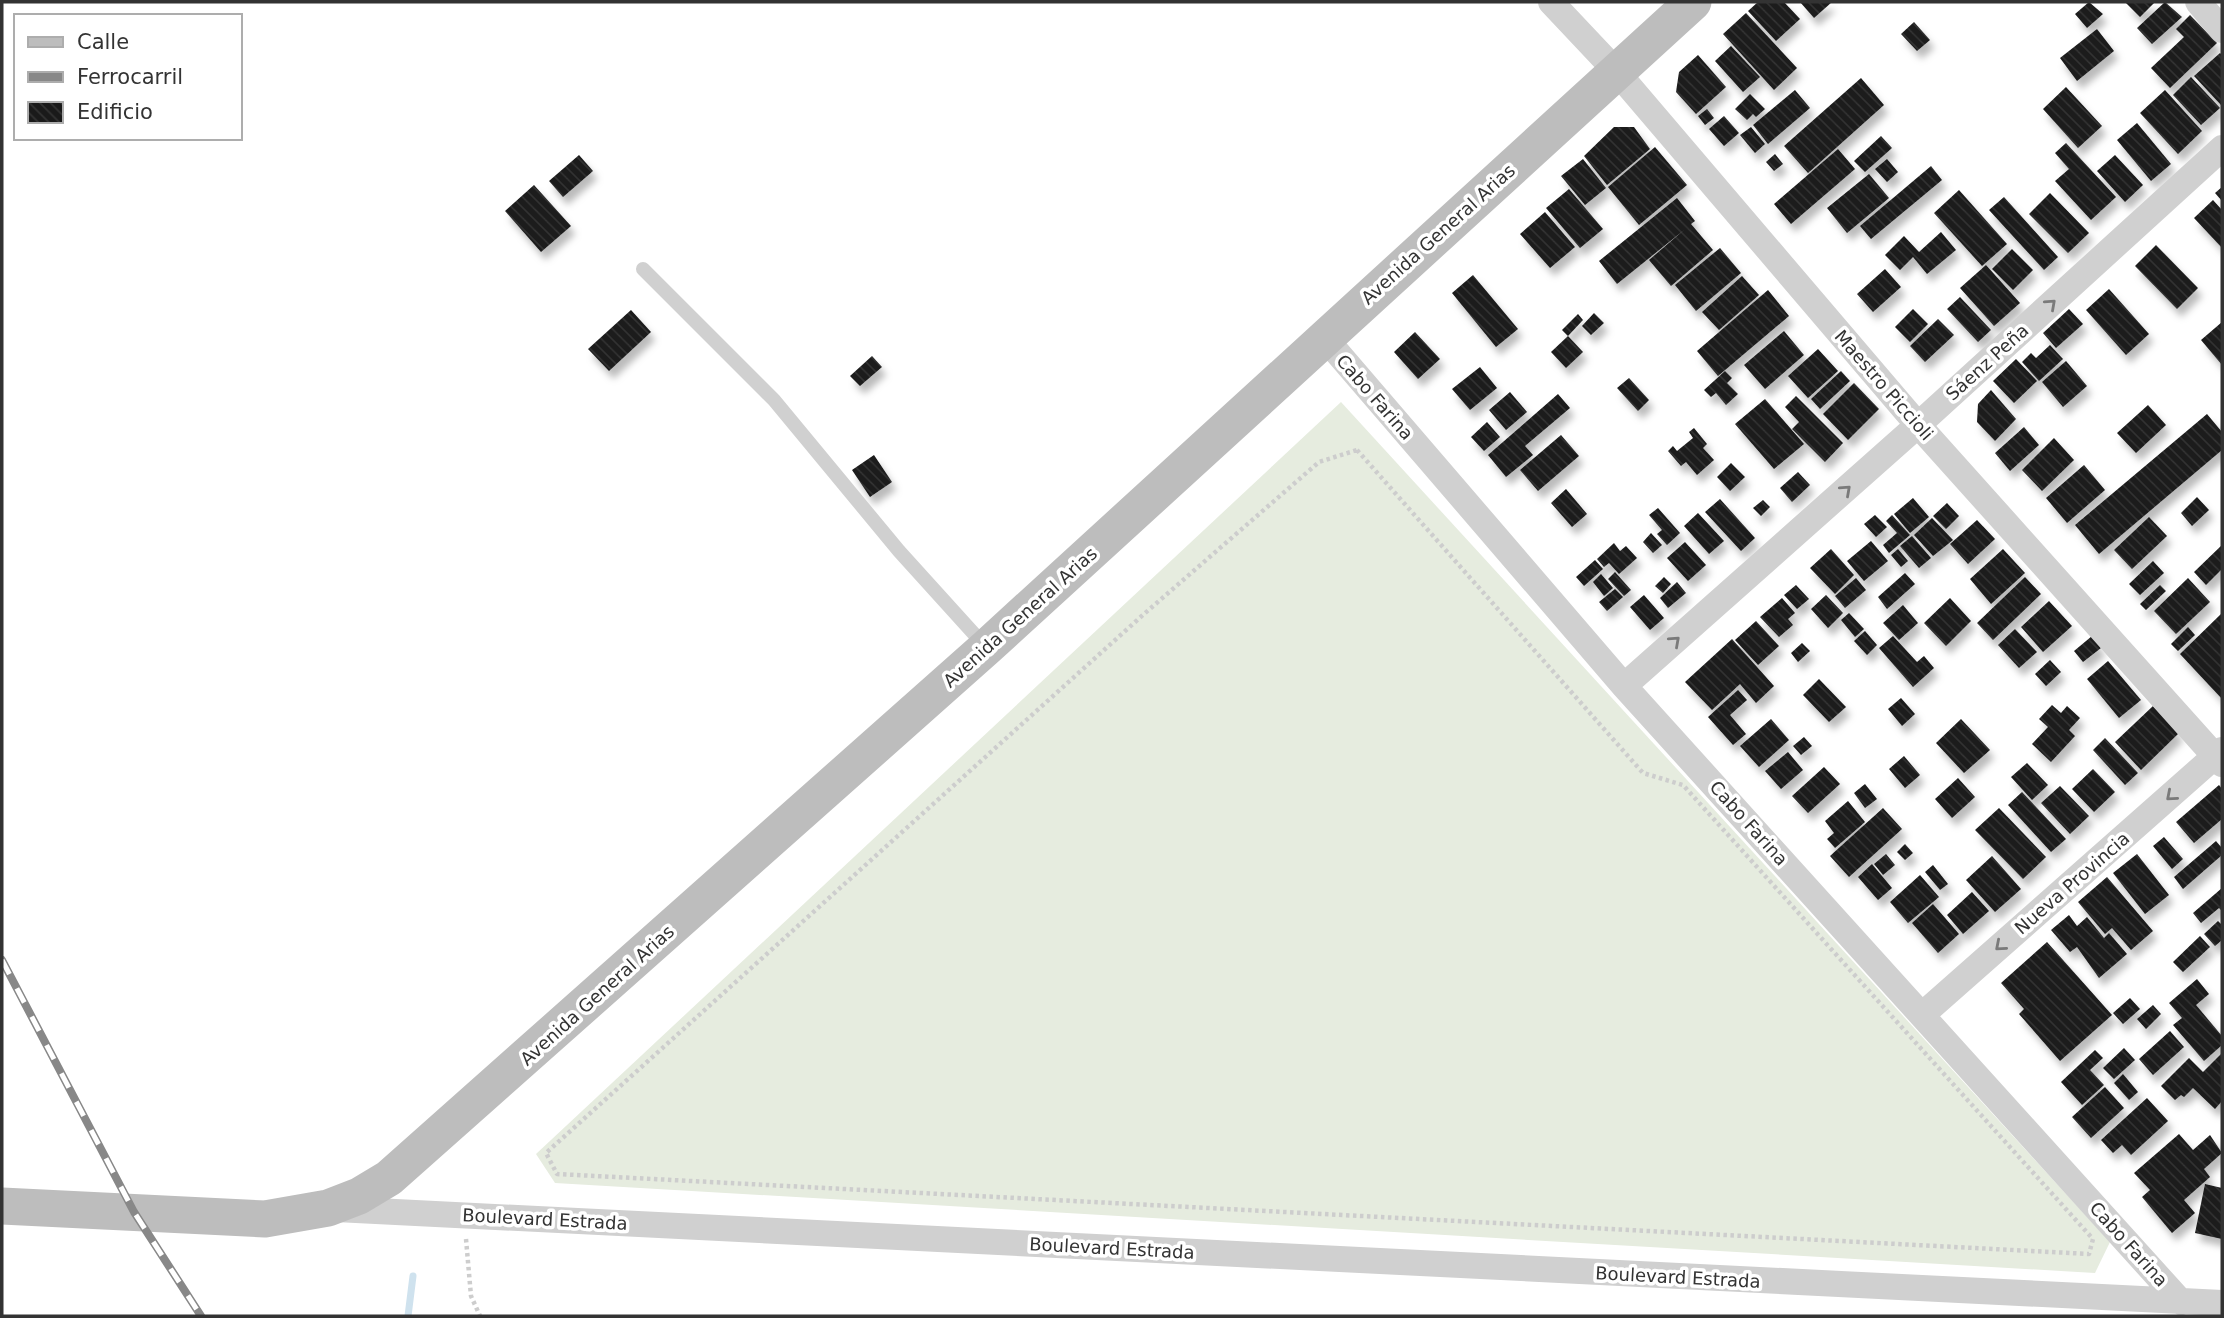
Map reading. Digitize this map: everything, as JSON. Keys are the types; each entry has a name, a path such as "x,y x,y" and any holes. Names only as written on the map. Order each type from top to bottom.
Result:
{"main road":[{"name":"Avenida General Arias","path":"328,1209 359,1196 418,1155 987,648 1693,2"},
{"name":"Boulevard Estrada","path":"2,1206 265,1219 328,1209"}],"street":[{"name":"Maestro Piccioli","path":"1551,2 1616,71 1919,425 2220,757"},
{"path":"2198,2 2222,30"},
{"name":"Sáenz Peña","path":"1624,686 1919,425 2222,148"},
{"name":"Cabo Farina","path":"1324,337 1624,686 2181,1302"},
{"name":"Nueva Provincia","path":"1922,1015 2220,757"},
{"name":"Boulevard Estrada","path":"328,1209 2222,1303"}],"lane":[{"path":"643,269 774,400 900,551 987,648"}],"path":[{"path":"1357,450 1643,773 1683,785 2092,1239 2089,1254 557,1174 546,1153 1144,614 1319,462 1357,450"},
{"path":"464,1214 471,1296 480,1316"}],"shaded area":[{"path":"1341,402 2110,1242 2095,1273 555,1183 536,1154"}],"building":[{"path":"1758,2 1784,2 1800,19 1776,41 1748,11"},
{"path":"1800,2 1832,2 1814,18"},
{"path":"2089,2 2103,14 2087,28 2075,14"},
{"path":"2125,2 2155,2 2140,17"},
{"path":"2165,2 2182,17 2152,44 2137,28"},
{"path":"1746,13 1797,68 1774,90 1723,34"},
{"path":"2190,15 2217,43 2170,88 2151,68 2184,37 2176,29"},
{"path":"1914,22 1930,40 1917,51 1901,34"},
{"path":"2097,29 2114,51 2077,81 2060,58"},
{"path":"1731,46 1760,77 1743,92 1715,61"},
{"path":"2220,53 2222,55 2221,105 2194,76"},
{"path":"1698,55 1726,87 1696,114 1676,92 1679,72"},
{"path":"2191,77 2220,108 2201,125 2173,95"},
{"path":"1861,78 1884,105 1808,173 1784,146"},
{"path":"2066,87 2102,126 2078,148 2043,109"},
{"path":"1795,90 1810,108 1768,144 1753,125"},
{"path":"2165,90 2202,131 2178,154 2140,113"},
{"path":"1750,94 1765,109 1756,117 1753,114 1747,120 1735,109"},
{"path":"1707,109 1714,118 1705,125 1698,116"},
{"path":"1724,116 1739,133 1724,146 1709,129"},
{"path":"2137,123 2171,164 2151,181 2117,140"},
{"path":"1614,127 1634,127 1650,149 1607,185 1584,156"},
{"path":"1751,127 1765,144 1755,153 1740,135"},
{"path":"1881,136 1892,148 1865,172 1854,161"},
{"path":"2066,143 2116,197 2091,220 2055,181 2069,169 2055,153"},
{"path":"1655,147 1687,185 1639,225 1608,187"},
{"path":"1838,149 1855,169 1791,224 1774,204"},
{"path":"1775,154 1783,164 1774,171 1766,162"},
{"path":"579,155 593,171 563,197 549,181"},
{"path":"2115,155 2143,185 2125,202 2097,171"},
{"path":"1583,159 1606,188 1585,205 1561,176"},
{"path":"1887,159 1898,172 1887,182 1875,169"},
{"path":"1931,166 1942,180 1871,239 1860,226"},
{"path":"1869,174 1889,198 1847,233 1827,208"},
{"path":"534,185 571,226 541,252 505,211"},
{"path":"2222,187 2222,201 2215,193"},
{"path":"1569,189 1603,229 1580,248 1546,208"},
{"path":"1959,190 2007,244 1982,266 1934,213"},
{"path":"2050,193 2089,233 2068,253 2029,214"},
{"path":"2004,197 2058,257 2044,270 1989,210"},
{"path":"1677,198 1695,221 1691,224 1713,250 1671,286 1649,260 1684,230 1617,284 1599,261"},
{"path":"2213,200 2222,210 2222,248 2194,218"},
{"path":"1545,212 1575,247 1550,268 1520,234"},
{"path":"1941,232 1956,250 1927,274 1913,257 1900,270 1885,255 1904,236 1919,252"},
{"path":"2156,245 2198,288 2177,309 2135,266"},
{"path":"1720,248 1741,273 1696,311 1675,285"},
{"path":"2012,249 2033,270 2013,290 1992,269"},
{"path":"1986,265 2020,303 1994,326 1960,288"},
{"path":"1885,269 1901,287 1873,312 1857,294"},
{"path":"1473,275 1518,329 1496,347 1452,293"},
{"path":"1742,276 1759,295 1719,330 1702,312"},
{"path":"2109,289 2149,334 2126,355 2086,310"},
{"path":"1768,290 1789,316 1718,376 1697,351"},
{"path":"1960,297 1991,330 1978,342 1947,309"},
{"path":"1913,309 1928,324 1910,342 1895,327"},
{"path":"2069,309 2083,324 2056,348 2043,333"},
{"path":"631,310 651,332 609,371 588,349"},
{"path":"1594,313 1604,323 1591,335 1582,326"},
{"path":"1578,314 1583,320 1568,336 1562,330"},
{"path":"1938,319 1954,335 1925,362 1910,346"},
{"path":"2222,322 2222,365 2201,340"},
{"path":"1784,331 1804,355 1765,389 1744,365"},
{"path":"1415,332 1440,359 1418,379 1394,352"},
{"path":"1568,336 1583,352 1566,368 1551,352"},
{"path":"2050,345 2063,359 2039,381 2022,362 2031,353 2036,358"},
{"path":"1818,349 1838,371 1808,398 1788,376"},
{"path":"872,356 882,367 860,386 850,376"},
{"path":"2016,359 2037,381 2014,403 1993,381"},
{"path":"2066,361 2087,386 2063,407 2042,382"},
{"path":"1480,367 1497,388 1470,410 1452,389"},
{"path":"1725,371 1732,378 1727,383 1738,394 1726,405 1716,393 1711,397 1704,390"},
{"path":"1841,371 1850,381 1820,409 1811,399"},
{"path":"1629,378 1649,400 1638,411 1617,388"},
{"path":"1854,383 1879,409 1848,440 1823,414"},
{"path":"1991,390 2016,419 1995,441 1977,422 1978,404"},
{"path":"1510,392 1527,412 1506,430 1489,410"},
{"path":"1558,394 1570,408 1525,446 1533,455 1506,477 1488,455"},
{"path":"1796,396 1843,443 1825,462 1792,429 1799,422 1785,407"},
{"path":"1765,399 1804,444 1774,469 1735,424"},
{"path":"2148,405 2166,425 2136,453 2117,433"},
{"path":"2207,414 2222,432 2222,450 2099,554 2075,525"},
{"path":"1487,422 1500,437 1484,451 1471,437"},
{"path":"2024,427 2039,445 2010,471 1995,453"},
{"path":"1694,428 1707,444 1703,448 1714,460 1697,475 1686,462 1681,466 1668,451 1673,446 1677,451 1693,438 1689,432"},
{"path":"1561,435 1579,456 1538,491 1520,470"},
{"path":"2054,438 2074,460 2042,491 2022,470"},
{"path":"874,455 892,482 870,497 852,470"},
{"path":"1731,463 1745,477 1730,491 1717,477"},
{"path":"2084,465 2105,490 2067,523 2046,498"},
{"path":"1798,472 1810,485 1792,502 1780,488"},
{"path":"1566,489 1587,514 1572,527 1551,503"},
{"path":"2197,497 2209,510 2192,526 2181,513"},
{"path":"1913,498 1929,517 1910,533 1894,514"},
{"path":"1720,499 1755,538 1741,551 1705,512"},
{"path":"1763,500 1770,507 1761,516 1753,508"},
{"path":"1947,503 1959,516 1946,529 1933,516"},
{"path":"1658,508 1680,533 1667,545 1657,534 1662,530 1649,515"},
{"path":"1698,513 1724,541 1709,554 1684,526"},
{"path":"1875,515 1887,527 1876,537 1864,524"},
{"path":"1892,515 1910,535 1889,553 1883,545 1897,533 1886,521"},
{"path":"2149,517 2167,536 2132,569 2114,550"},
{"path":"1932,518 1953,540 1933,556 1914,535"},
{"path":"1977,520 1995,539 1968,564 1950,544"},
{"path":"1651,533 1662,545 1653,553 1643,542"},
{"path":"1912,536 1931,558 1919,568 1900,546"},
{"path":"1871,541 1888,561 1864,581 1847,561"},
{"path":"1685,542 1706,565 1688,581 1667,558"},
{"path":"1614,543 1620,551 1626,546 1637,558 1619,574 1609,563 1604,567 1597,559"},
{"path":"2222,545 2222,569 2206,585 2194,572"},
{"path":"1831,549 1854,575 1835,594 1810,568"},
{"path":"1898,549 1908,561 1901,567 1891,555"},
{"path":"2003,549 2025,573 1991,604 1970,579"},
{"path":"1595,560 1603,569 1584,586 1576,577"},
{"path":"2153,561 2164,573 2140,595 2129,584"},
{"path":"1615,572 1631,590 1624,596 1608,579"},
{"path":"1905,573 1915,584 1887,609 1878,597"},
{"path":"1601,574 1613,588 1604,596 1593,582"},
{"path":"1664,577 1671,584 1663,593 1655,586"},
{"path":"2025,577 2041,594 1993,640 1977,623"},
{"path":"1856,578 1866,590 1845,608 1835,596"},
{"path":"2188,578 2210,602 2176,634 2154,611"},
{"path":"1677,582 1686,593 1668,608 1660,598"},
{"path":"1796,585 1809,599 1797,609 1784,595"},
{"path":"2160,585 2166,591 2146,610 2140,604"},
{"path":"1615,589 1623,597 1607,611 1599,602"},
{"path":"1644,595 1664,618 1650,630 1630,607"},
{"path":"1826,595 1843,613 1828,628 1811,609"},
{"path":"1782,598 1795,613 1788,619 1793,625 1779,637 1760,617"},
{"path":"1950,598 1971,621 1946,646 1924,623"},
{"path":"2049,601 2072,626 2043,652 2021,627"},
{"path":"1903,605 1918,623 1899,640 1883,623"},
{"path":"1849,613 1864,629 1855,637 1841,620"},
{"path":"2222,613 2222,699 2180,654"},
{"path":"1756,621 1779,646 1758,665 1735,640"},
{"path":"2188,627 2195,635 2178,651 2171,644"},
{"path":"2015,629 2037,652 2019,668 1998,645"},
{"path":"1865,631 1877,645 1867,655 1854,641"},
{"path":"1893,636 1917,662 1924,656 1934,668 1913,687 1879,648"},
{"path":"2092,636 2101,648 2083,662 2074,651"},
{"path":"1732,639 1774,686 1756,703 1740,684 1712,710 1685,682"},
{"path":"1802,643 1810,651 1798,662 1791,653"},
{"path":"2050,660 2061,672 2046,686 2035,674"},
{"path":"2108,661 2141,700 2119,718 2087,679"},
{"path":"1819,679 1846,707 1829,722 1803,695"},
{"path":"1738,690 1747,700 1730,715 1746,734 1733,745 1708,717"},
{"path":"1901,698 1915,714 1902,726 1888,709"},
{"path":"2052,705 2061,713 2067,706 2080,718 2069,730 2075,736 2051,762 2032,744 2048,727 2039,719"},
{"path":"2153,706 2179,733 2141,770 2115,742"},
{"path":"1771,719 1789,740 1759,767 1740,746"},
{"path":"1961,719 1990,750 1964,773 1936,743"},
{"path":"1804,737 1812,746 1801,755 1793,746"},
{"path":"2105,738 2138,773 2125,785 2093,750"},
{"path":"1788,752 1803,770 1781,789 1765,771"},
{"path":"1904,756 1920,775 1905,788 1889,769"},
{"path":"2027,763 2048,785 2032,800 2011,777"},
{"path":"1824,767 1840,784 1808,813 1792,796"},
{"path":"2093,769 2115,792 2094,812 2072,789"},
{"path":"1958,778 1975,797 1952,818 1935,799"},
{"path":"1865,784 1877,799 1865,808 1854,793"},
{"path":"2219,785 2222,789 2222,819 2194,843 2176,822"},
{"path":"2060,786 2089,816 2070,834 2041,803"},
{"path":"2022,792 2066,839 2051,852 2008,805"},
{"path":"1848,801 1865,822 1835,848 1827,839 1834,833 1825,821"},
{"path":"1883,808 1902,829 1849,877 1830,856"},
{"path":"1999,808 2046,857 2023,879 1975,830"},
{"path":"2164,837 2183,859 2172,869 2153,846"},
{"path":"2216,841 2222,848 2222,855 2183,889 2174,877"},
{"path":"1905,844 1913,853 1905,860 1897,852"},
{"path":"1886,854 1895,865 1883,875 1874,864"},
{"path":"2137,854 2169,895 2145,914 2113,873"},
{"path":"1992,856 2021,889 1995,912 1966,880"},
{"path":"1872,864 1892,888 1878,900 1858,877"},
{"path":"1933,865 1948,884 1940,890 1925,872"},
{"path":"1920,875 1939,897 1908,923 1890,902"},
{"path":"2107,877 2153,931 2131,950 2112,928 2105,934 2078,902"},
{"path":"2222,888 2222,911 2219,908 2201,923 2193,913"},
{"path":"1972,892 1989,911 1963,934 1947,915"},
{"path":"1933,904 1959,934 1938,953 1912,923"},
{"path":"2069,915 2077,926 2087,917 2104,938 2109,933 2127,954 2099,978 2077,947 2070,952 2051,930"},
{"path":"2218,921 2222,925 2222,940 2215,946 2204,934"},
{"path":"2200,936 2210,947 2183,972 2173,962"},
{"path":"2047,942 2112,1015 2060,1061 2019,1014 2024,1009 2001,983"},
{"path":"2197,979 2209,994 2196,1005 2222,1036 2222,1045 2204,1061 2173,1025 2182,1018 2169,1003"},
{"path":"2130,998 2140,1009 2123,1024 2113,1013"},
{"path":"2153,1005 2161,1014 2146,1029 2137,1019"},
{"path":"2170,1031 2184,1047 2153,1075 2139,1059"},
{"path":"2124,1048 2135,1060 2114,1079 2103,1068"},
{"path":"2095,1050 2103,1058 2090,1070 2104,1085 2082,1105 2061,1082"},
{"path":"2222,1053 2222,1101 2215,1109 2193,1088 2184,1097 2181,1095 2175,1100 2161,1086 2189,1058 2203,1072"},
{"path":"2123,1074 2138,1092 2129,1100 2114,1083"},
{"path":"2105,1087 2124,1108 2091,1138 2072,1117"},
{"path":"2147,1098 2168,1121 2131,1155 2122,1145 2113,1153 2101,1140"},
{"path":"2179,1134 2193,1150 2210,1135 2222,1153 2204,1169 2210,1177 2184,1200 2195,1213 2172,1233 2142,1197 2150,1190 2134,1173"},
{"path":"2205,1184 2222,1188 2222,1239 2195,1233"}],"waterway":[{"path":"408,1316 413,1276"}],"railway":[{"path":"2,960 134,1212 201,1316"}]}
